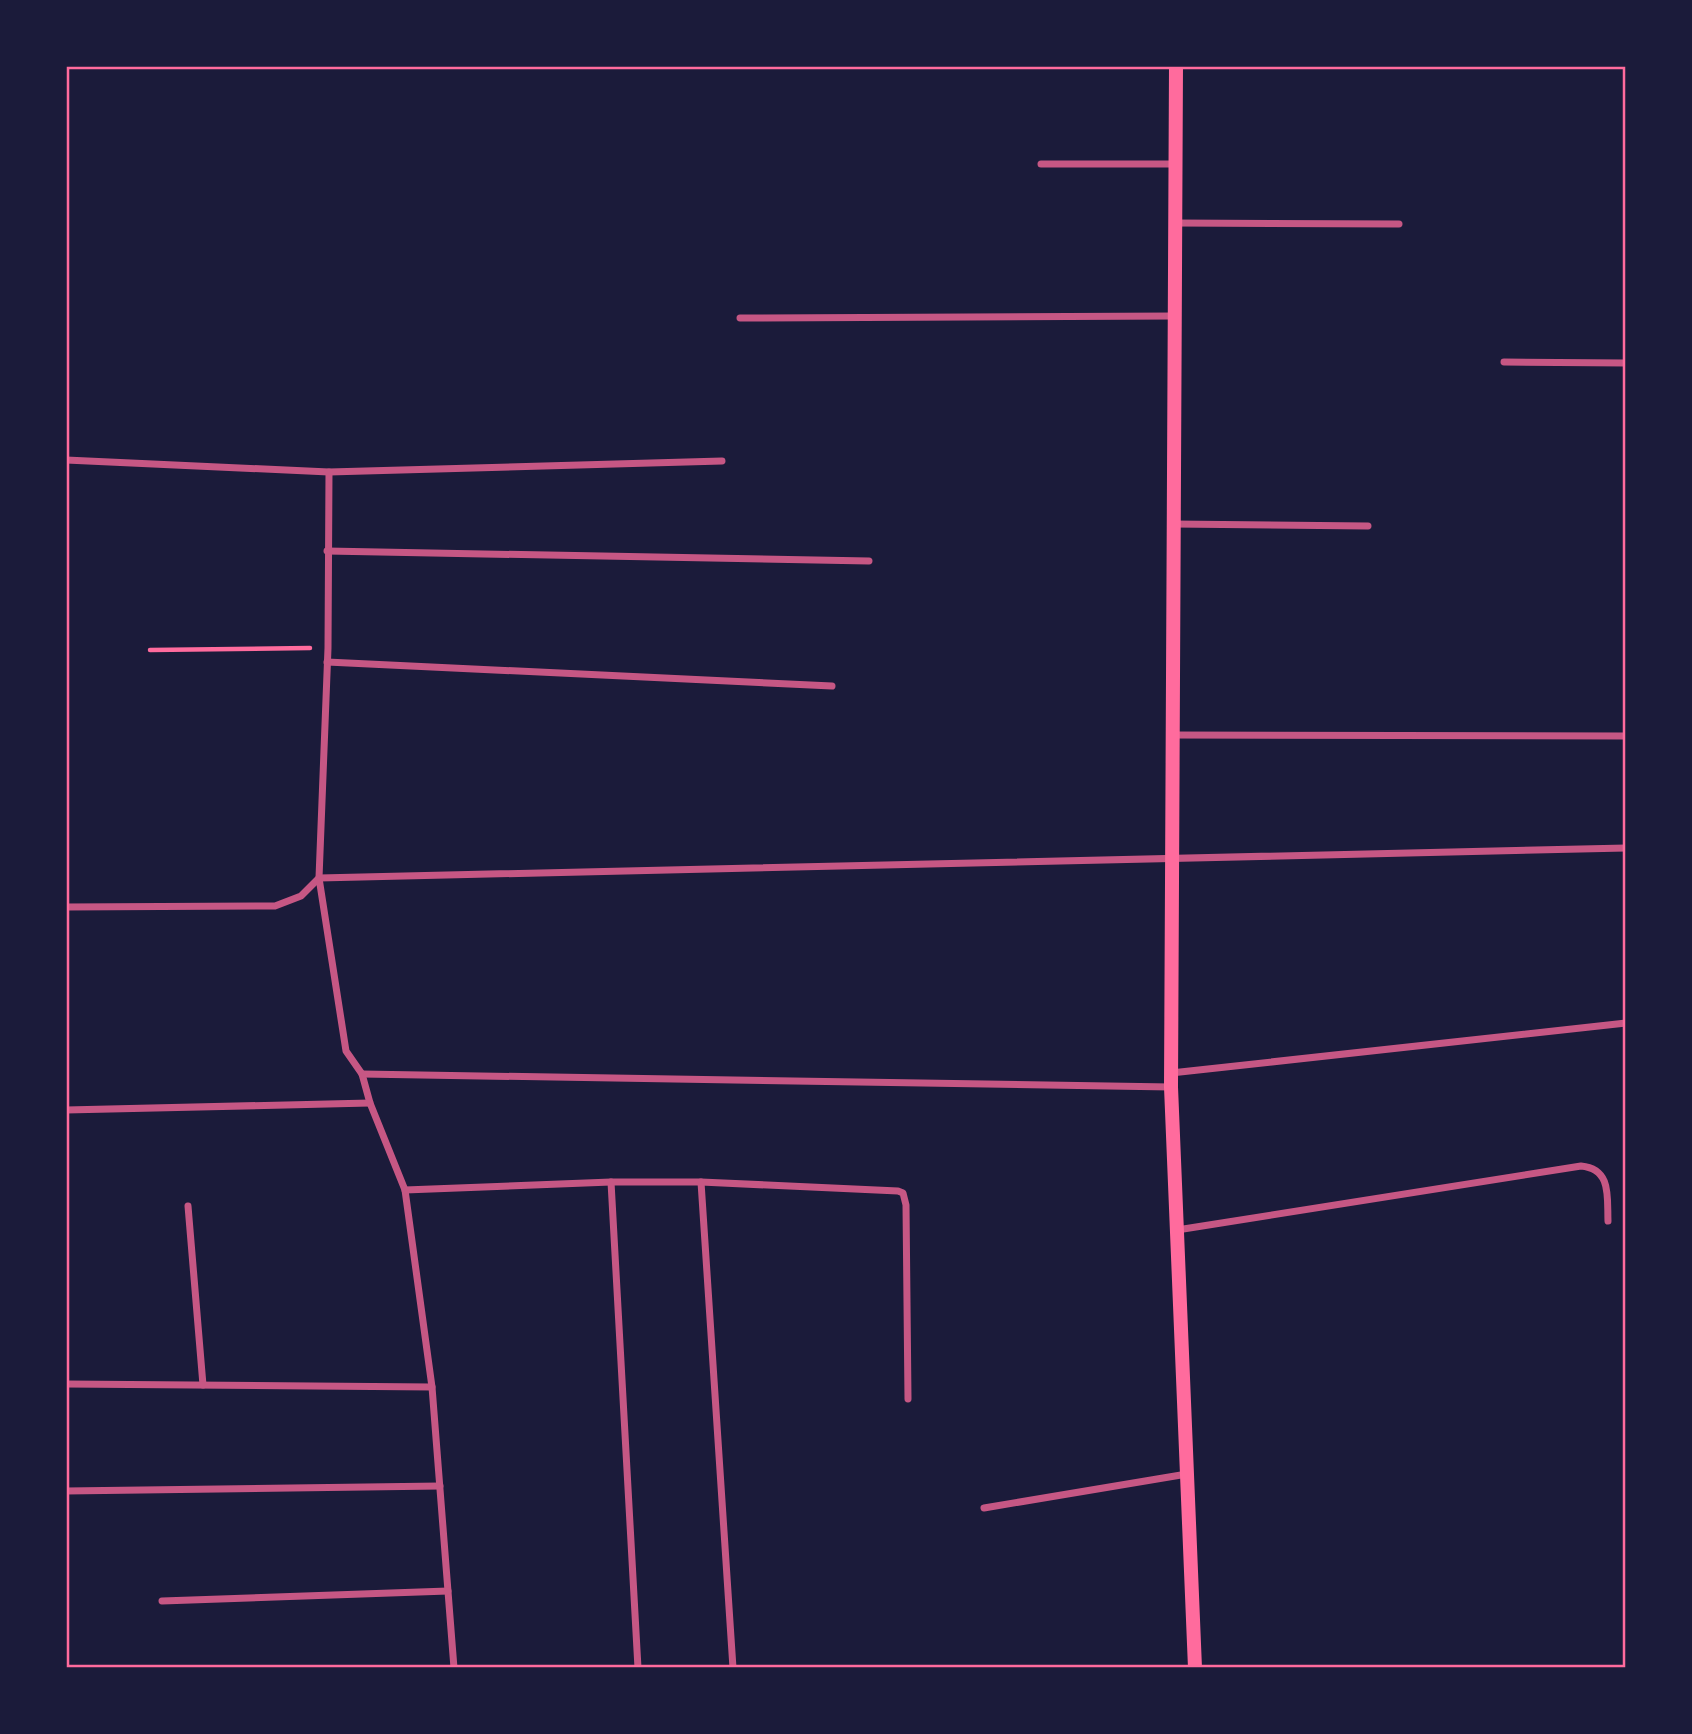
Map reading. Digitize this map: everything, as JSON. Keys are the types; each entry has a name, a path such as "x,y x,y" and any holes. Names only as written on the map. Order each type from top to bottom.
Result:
{"main road":[{"path":"1176,66 1171,1080 1195,1668"}],"street":[{"path":"1041,164 1175,164"},
{"path":"1174,223 1399,224"},
{"path":"740,318 1174,316"},
{"path":"1504,362 1626,363"},
{"path":"66,460 329,472 722,461"},
{"path":"329,472 328,648 319,878 346,1051 362,1074 370,1103 405,1190 432,1387 454,1668"},
{"path":"1173,524 1368,526"},
{"path":"327,551 869,561"},
{"path":"327,662 832,686"},
{"path":"1171,735 1626,736"},
{"path":"66,906 275,906 301,896 319,878 1626,848"},
{"path":"362,1074 1171,1080 1626,1023"},
{"path":"66,1110 370,1103"},
{"path":"1177,1230 1581,1166 1593,1168 1602,1175 1606,1186 1608,1222"},
{"path":"405,1190 611,1182 701,1182 892,1190 903,1193 906,1205 908,1399"},
{"path":"611,1182 638,1668"},
{"path":"701,1182 733,1668"},
{"path":"188,1206 203,1385"},
{"path":"66,1384 432,1387"},
{"path":"984,1508 1187,1474"},
{"path":"66,1491 440,1486"},
{"path":"162,1601 448,1591"}],"path":[{"path":"150,650 328,648"}]}
